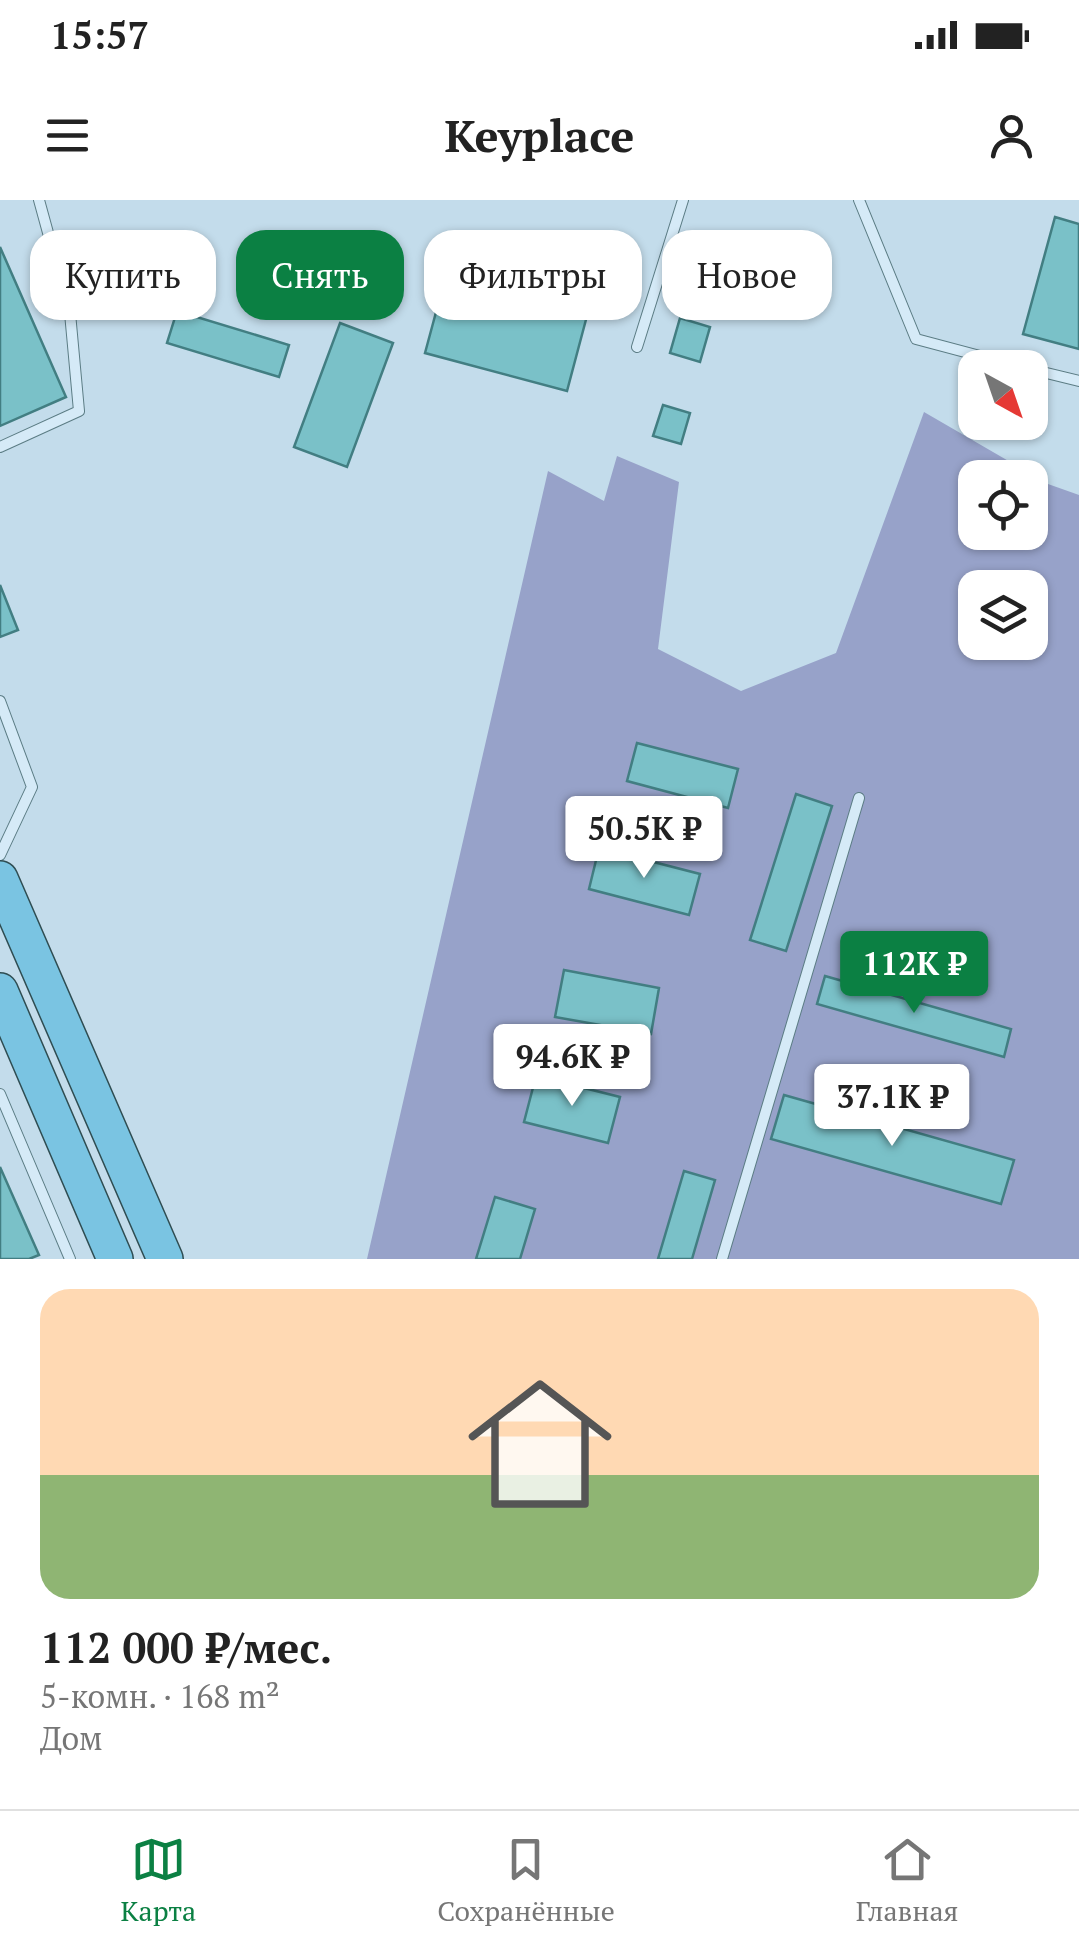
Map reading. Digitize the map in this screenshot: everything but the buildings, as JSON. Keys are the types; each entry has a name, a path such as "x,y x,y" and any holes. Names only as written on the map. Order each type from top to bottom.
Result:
{"highway":[{"path":"0,879 166,1259"},
{"path":"0,991 115,1259"}],"lane":[{"path":"0,447 79,411 70,313 38,200"},
{"path":"637,347 683,200"},
{"path":"859,200 916,339 958,350"},
{"path":"1048,373 1079,381"},
{"path":"0,700 32,787 0,855"},
{"path":"722,1259 859,798"},
{"path":"0,1094 70,1259"}],"shaded area":[{"path":"924,412 958,432 958,440 972,440 1007,460 958,460 958,550 1048,550 1048,484 1079,495 1079,1259 367,1259 548,471 604,501 617,456 679,482 658,649 741,691 836,653"}]}
